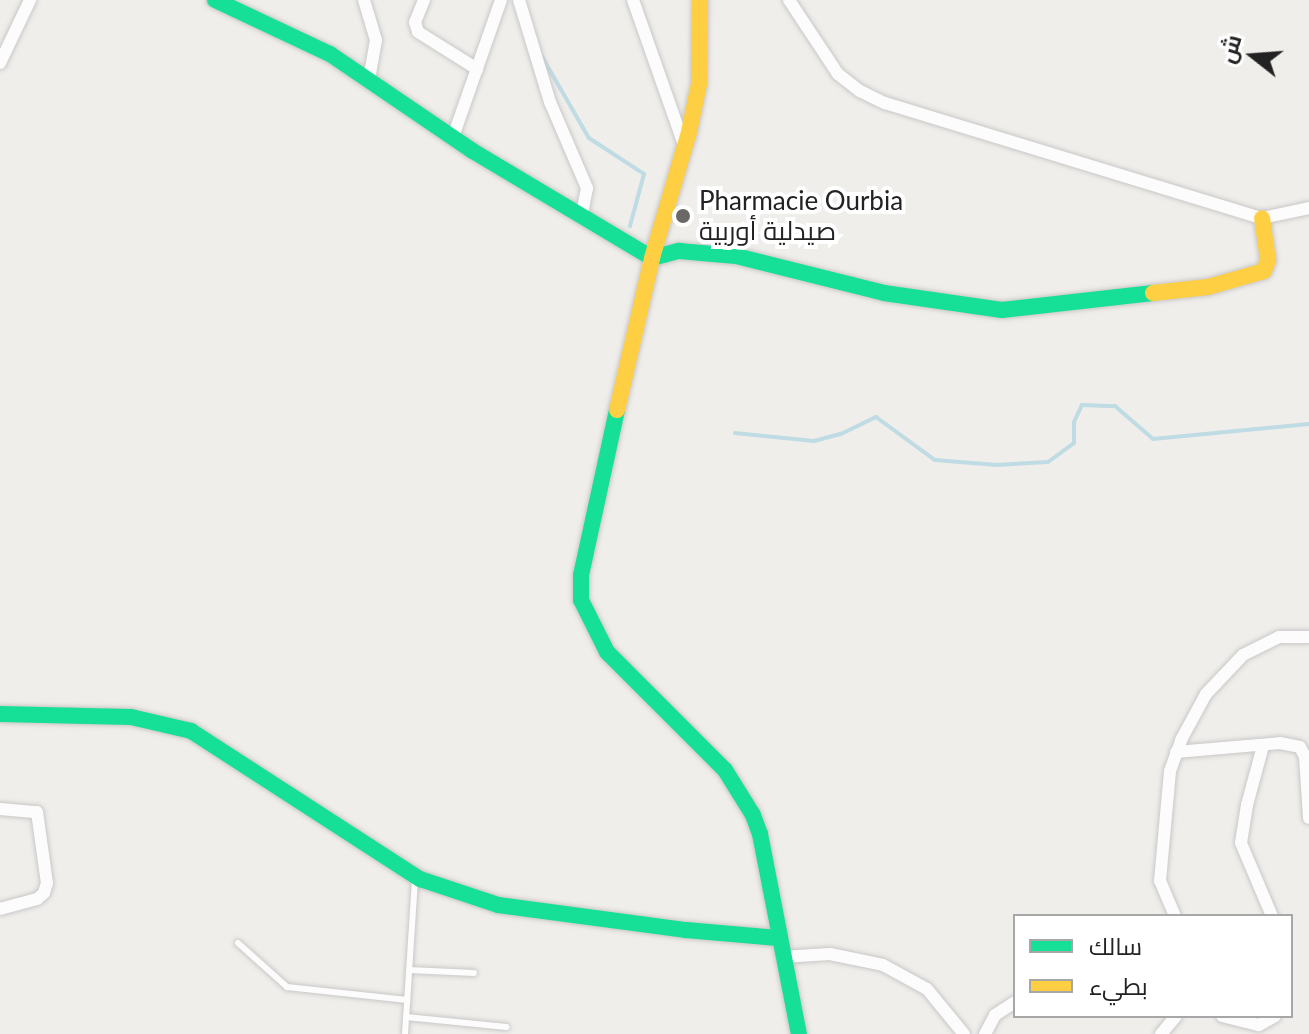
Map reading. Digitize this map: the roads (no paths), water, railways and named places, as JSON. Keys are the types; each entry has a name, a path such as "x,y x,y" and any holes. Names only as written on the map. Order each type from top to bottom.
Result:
{"street":[{"path":"0,63 30,0"},
{"path":"215,0 293,35 369,78 453,137 652,258 679,251 736,256 884,293 1002,310 1208,287 1260,273 1268,260 1262,218"},
{"path":"364,0 376,40 369,78"},
{"path":"424,0 415,22 418,32 477,69"},
{"path":"453,137 501,0"},
{"path":"519,0 550,102 587,188 582,214"},
{"path":"633,0 685,148"},
{"path":"700,0 699,84 685,148 652,258 584,561 581,600 588,620 607,652 725,770 740,792 760,834 799,1034"},
{"path":"789,0 838,74 860,91 885,103 1262,218 1309,208"},
{"path":"1174,914 1160,881 1161,836 1176,752 1206,694 1243,655 1279,637 1309,637"},
{"path":"0,714 131,717 191,731 415,876 439,888 498,905 778,938"},
{"path":"1176,752 1280,743 1303,749 1309,818"},
{"path":"1263,746 1247,805 1241,843 1271,914"},
{"path":"0,809 37,812 47,883 37,899 0,909"},
{"path":"782,957 830,954 883,965 927,989 964,1034"},
{"path":"985,1034 995,1015 1013,1003"},
{"path":"1161,1034 1174,1018"},
{"path":"1230,1018 1259,1025 1271,1018"}],"lane":[{"path":"405,1034 415,876"},
{"path":"238,943 287,987 407,1000"},
{"path":"409,970 474,973"},
{"path":"406,1017 507,1027"}],"waterway":[{"path":"541,55 589,138 644,174 630,226"},
{"path":"735,433 814,441 841,434 876,417 935,460 997,465 1048,462 1074,443 1074,422 1082,405 1115,406 1153,439 1309,424"}],"place":[{"name":"Pharmacie Ourbia صيدلية أوربية","path":"683,216"}]}
